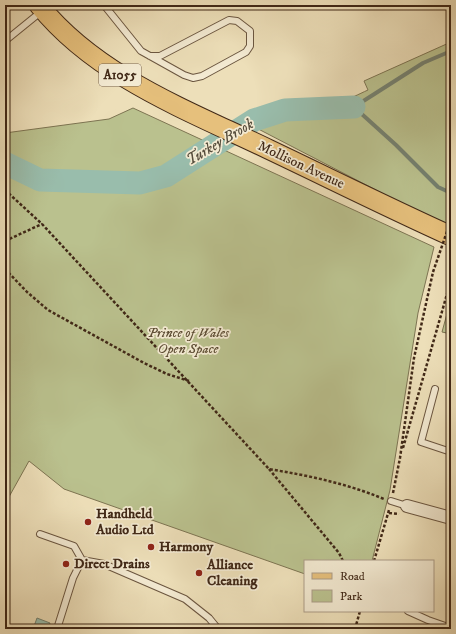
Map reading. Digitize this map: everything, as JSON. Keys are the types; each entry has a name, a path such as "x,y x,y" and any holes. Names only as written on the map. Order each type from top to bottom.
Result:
{"main road":[{"name":"Mollison Avenue","path":"41,8 82,48 111,70 215,124 451,236"}],"street":[{"path":"407,506 451,518"}],"lane":[{"path":"104,5 141,51 184,75 193,78 202,76 246,52 250,46 250,32 245,26 237,21 229,20 160,56 150,56"},
{"path":"5,41 41,8"},
{"path":"435,389 421,442 451,452"},
{"path":"391,502 407,506"},
{"path":"40,534 74,546 82,560 104,564 185,599 209,618 218,629"},
{"path":"57,629 73,578 82,560"},
{"path":"410,612 451,628"}],"path":[{"path":"5,190 42,224 189,381 269,469 339,553 342,560"},
{"path":"374,560 391,502 400,458 414,358 433,272 451,220"},
{"path":"5,241 42,224"},
{"path":"5,269 26,292 48,310 144,363 167,374 189,381"},
{"path":"400,458 451,280"},
{"path":"269,469 312,476 355,487 391,502"},
{"path":"355,629 360,612"}],"green space":[{"path":"451,42 451,229 239,119 265,109 289,105 339,102 346,100 368,90 364,81"},
{"name":"Prince of Wales Open Space","path":"133,108 434,247 418,313 390,490 372,560 304,560 304,574 64,489 29,461 5,504 5,133 109,119"},
{"path":"451,299 451,334 442,332"}],"shaded area":[{"path":"37,618 50,623 48,629 33,629"}],"waterway":[{"path":"451,51 423,63 354,107 396,145 438,187 451,193"},
{"name":"Turkey Brook","path":"5,163 40,180 140,183 166,176 254,120 285,110 354,107"}],"place":[{"name":"Handheld Audio Ltd","path":"88,522"},
{"name":"Harmony","path":"151,547"},
{"name":"Direct Drains","path":"66,564"},
{"name":"Alliance Cleaning","path":"199,573"}]}
